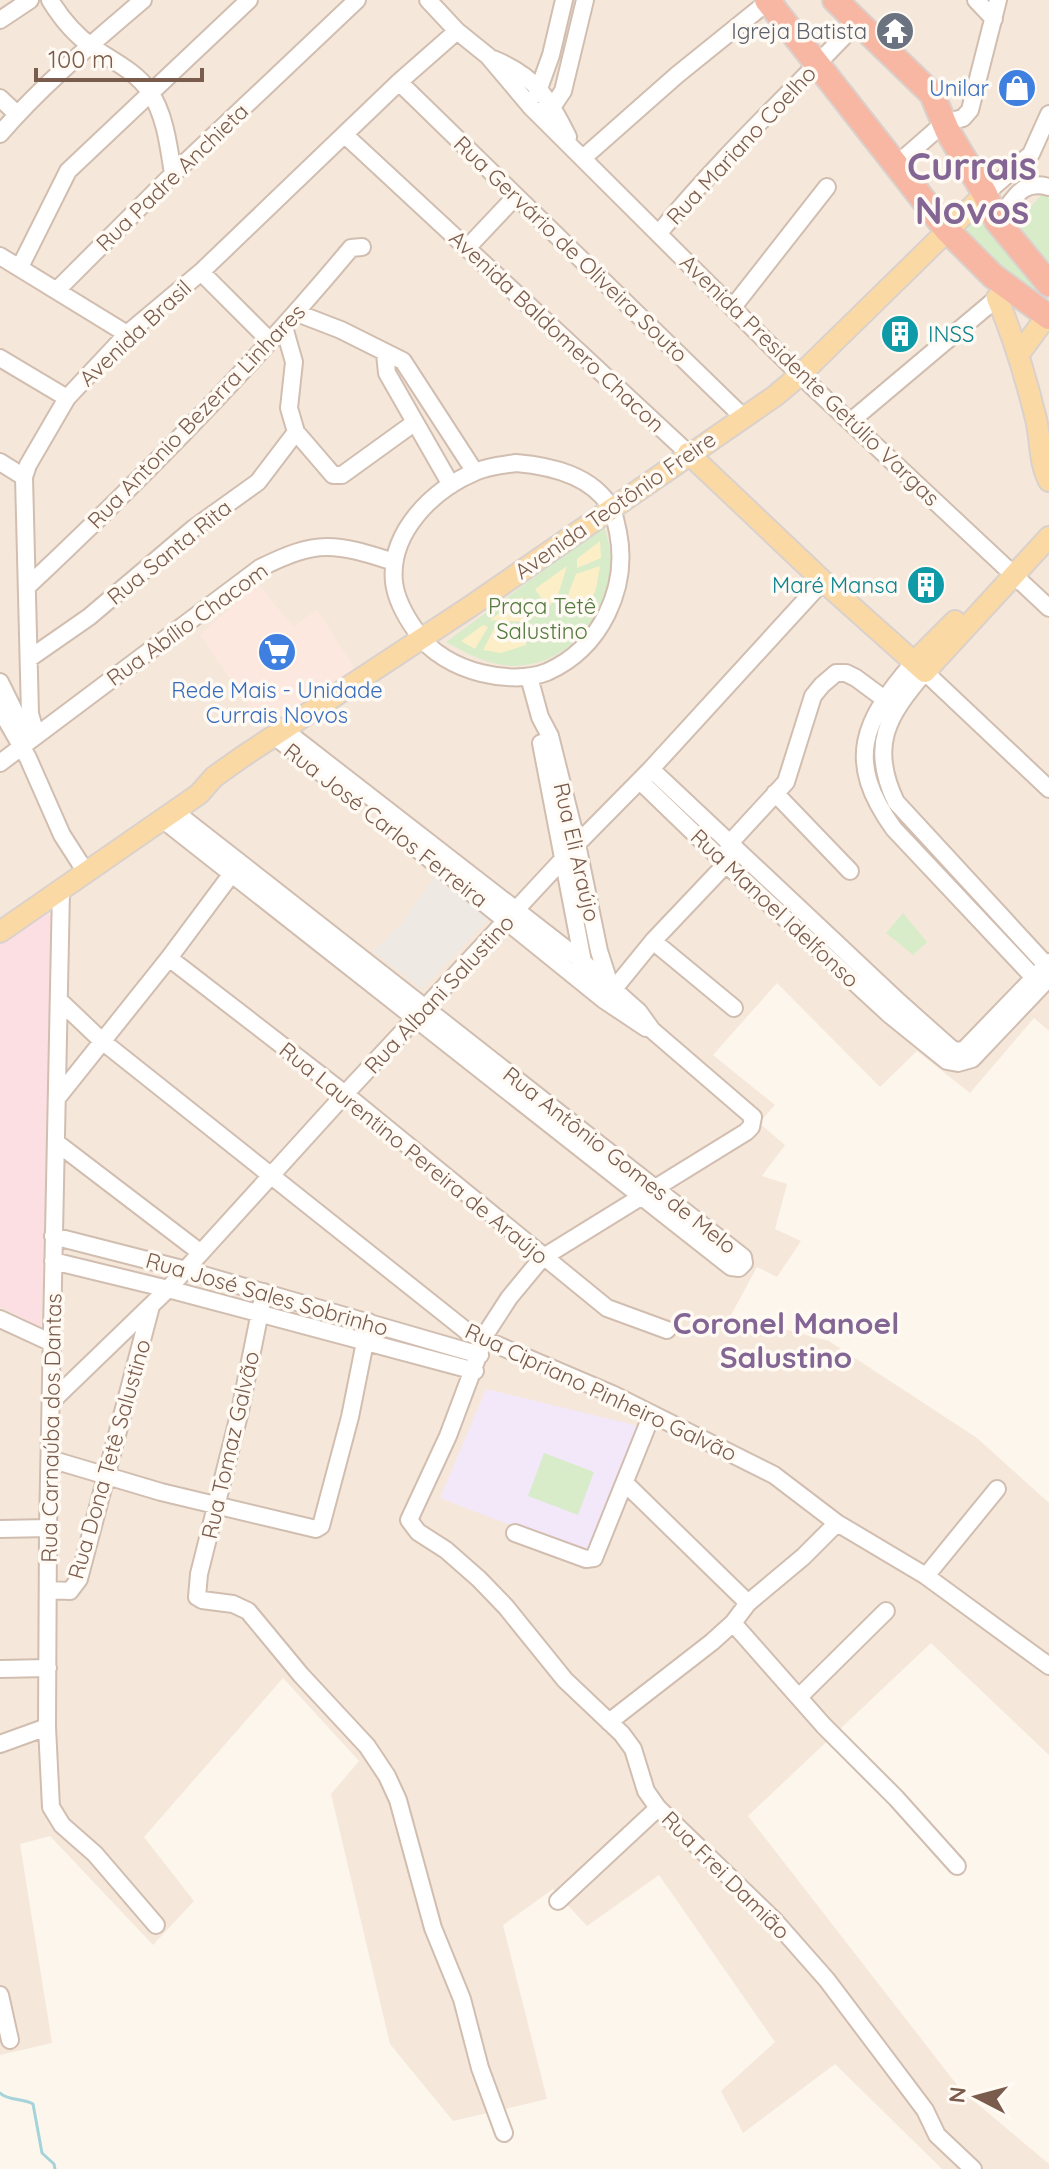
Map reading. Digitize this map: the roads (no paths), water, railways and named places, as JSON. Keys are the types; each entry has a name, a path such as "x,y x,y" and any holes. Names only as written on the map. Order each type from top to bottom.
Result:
{"highway":[{"path":"769,0 947,230 1003,293 1048,315"},
{"path":"835,0 932,94 944,123 997,221 1049,284"}],"main road":[{"name":"Avenida Teotônio Freire","path":"214,777 421,639 800,375 985,194"},
{"path":"1003,293 1049,481"},
{"path":"1019,354 1048,315"},
{"path":"1037,424 1049,452"},
{"name":"Avenida Baldomero Chacon","path":"688,453 919,667"},
{"path":"919,667 1049,523"},
{"path":"1009,570 1049,537"},
{"path":"0,932 199,794 214,777"},
{"path":"0,920 192,783 214,777"}],"street":[{"path":"0,20 30,0"},
{"path":"50,0 67,25 90,46 125,69 150,91 164,131 173,174"},
{"path":"0,134 17,114 143,0"},
{"path":"20,267 68,171 249,0"},
{"name":"Rua Padre Anchieta","path":"57,290 173,174 357,0"},
{"name":"Avenida Presidente Getúlio Vargas","path":"428,0 457,31 488,56 533,109 800,375 1049,608"},
{"path":"564,0 551,55 533,109 553,106 563,91 585,0"},
{"path":"578,154 769,0"},
{"path":"976,0 994,19"},
{"path":"896,165 944,123 963,118 974,102 998,0"},
{"name":"Rua Mariano Coelho","path":"659,233 700,183 857,23"},
{"name":"Avenida Brasil","path":"80,863 47,804 28,745 30,658 24,477 28,465 67,398 127,334 201,272 399,82 457,31"},
{"name":"Avenida Presidente Getúlio Vargas","path":"488,56 506,64 539,87 553,106 578,154"},
{"name":"Rua Gervário de Oliveira Souto","path":"399,82 743,417"},
{"path":"0,98 17,114"},
{"path":"985,194 1031,154 1049,114"},
{"name":"Avenida Baldomero Chacon","path":"345,135 688,453"},
{"path":"997,221 1024,188 1042,185"},
{"path":"733,307 827,187"},
{"path":"467,248 516,196"},
{"name":"Rua Antonio Bezerra Linhares","path":"27,587 132,487 297,313 351,248 362,247"},
{"path":"0,256 127,334"},
{"path":"201,272 270,341"},
{"path":"851,421 1003,293"},
{"path":"297,313 341,330 403,361 475,472"},
{"path":"284,327 294,362 289,408 296,432 333,475 339,476 414,423"},
{"path":"385,354 387,373 451,485"},
{"path":"0,358 67,398"},
{"name":"Rua Santa Rita","path":"30,658 89,617 194,528 258,482 296,432"},
{"path":"0,462 24,477"},
{"path":"516,463 545,465 582,480 598,492 611,508 621,548 620,577 612,605 599,629 582,647 547,671 529,677 491,676 462,669 421,639 403,611 394,584 394,562 400,540 422,509 451,485 475,472 516,463"},
{"name":"Rua Abílio Chacom","path":"0,763 260,568 313,547 341,546 394,562"},
{"name":"Rua Albani Salustino","path":"51,1402 186,1270 345,1094 823,581"},
{"path":"919,667 883,698 868,731 864,761 868,783 878,807 910,847 1045,973"},
{"path":"919,667 889,724 882,752 884,778 896,802 1045,973"},
{"name":"Avenida Baldomero Chacon","path":"919,667 1049,789"},
{"path":"610,992 727,854 790,773 813,696 830,676 846,673 883,698"},
{"name":"Rua Eli Araújo","path":"529,677 540,717 540,741 564,859 578,968"},
{"path":"0,682 28,745"},
{"path":"0,709 28,745"},
{"name":"Rua Eli Araújo","path":"540,717 548,730 610,992"},
{"name":"Rua José Carlos Ferreira","path":"278,733 578,968 639,1012 652,1030 751,1113 751,1127 648,1192"},
{"name":"Rua Manoel Idelfonso","path":"645,775 890,1015 917,1027 954,1051 962,1051 1045,973"},
{"path":"775,793 850,871"},
{"name":"Rua Antônio Gomes de Melo","path":"168,815 648,1192 743,1257 744,1263 739,1268 731,1267 648,1192"},
{"path":"58,1097 236,869"},
{"name":"Rua Carnaúba dos Dantas","path":"61,890 48,1528 47,1727 51,1807 62,1825 95,1854 156,1925"},
{"path":"653,941 734,1008"},
{"name":"Rua Laurentino Pereira de Araújo","path":"169,958 345,1094 607,1308 667,1330"},
{"name":"Rua Cipriano Pinheiro Galvão","path":"60,1001 102,1041 449,1317 480,1355 612,1394 774,1475 837,1523 926,1576 1048,1662"},
{"path":"57,1143 201,1253"},
{"path":"480,1355 509,1298 542,1258 648,1192"},
{"name":"Rua José Sales Sobrinho","path":"53,1236 186,1270 480,1355"},
{"name":"Rua José Sales Sobrinho","path":"53,1261 365,1341 480,1355"},
{"name":"Rua Tomaz Galvão","path":"264,1292 240,1411 199,1574 197,1597 233,1604 248,1611 301,1675 367,1746 387,1776 402,1811 429,1915 462,1999 480,2068 504,2133"},
{"name":"Rua Dona Tetê Salustino","path":"49,1590 70,1591 75,1587 84,1564 151,1305"},
{"path":"0,1319 52,1343"},
{"path":"50,1459 316,1529 321,1526 333,1484 369,1322"},
{"name":"Rua Frei Damião","path":"480,1355 409,1520 418,1532 446,1550 479,1579 506,1607 565,1680 633,1749 646,1791 658,1808 775,1921 827,1980 925,2110 937,2135 973,2169"},
{"path":"515,1533 586,1559 594,1558 652,1414"},
{"path":"625,1483 748,1603"},
{"path":"926,1576 997,1489"},
{"path":"609,1722 733,1623 748,1603 803,1557 837,1523"},
{"path":"0,1529 48,1528"},
{"path":"799,1697 886,1611"},
{"path":"733,1623 824,1726 896,1798 957,1866"},
{"path":"0,1669 48,1668"},
{"path":"0,1744 47,1727"},
{"path":"558,1901 658,1808"},
{"path":"0,1995 10,2040"}],"waterway":[{"path":"0,2093 33,2104 42,2153 55,2169"}],"place":[{"name":"Igreja Batista","path":"895,31"},
{"name":"Unilar","path":"1017,88"},
{"name":"INSS","path":"900,334"},
{"name":"Maré Mansa","path":"926,585"},
{"name":"Rede Mais - Unidade Currais Novos","path":"277,652"}],"district":[{"name":"Currais Novos","path":"972,189"},
{"name":"Coronel Manoel Salustino","path":"786,1341"}],"park label":[{"name":"Praça Tetê Salustino","path":"542,618"}]}
